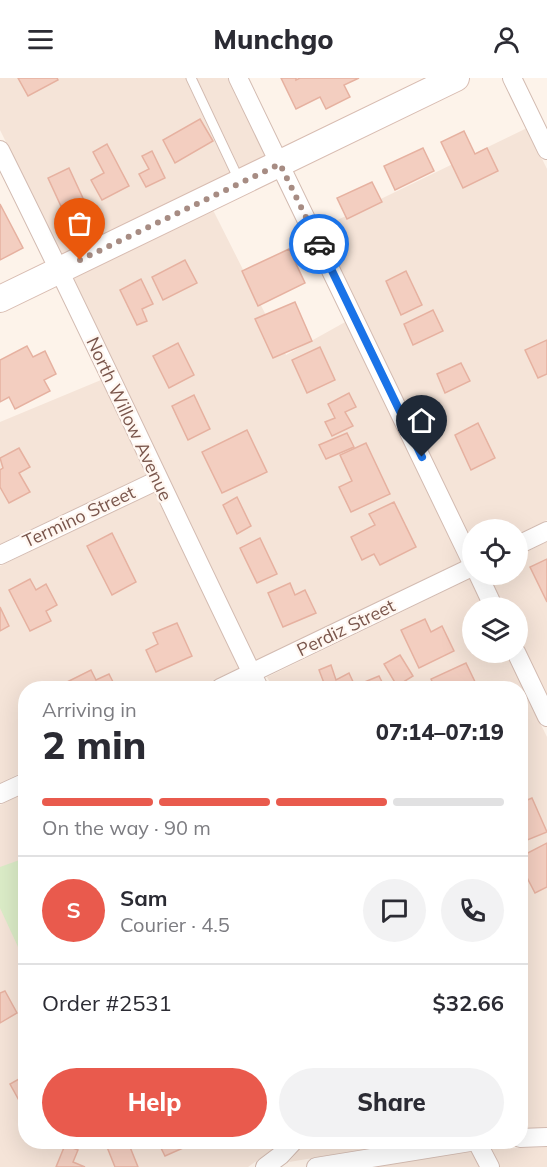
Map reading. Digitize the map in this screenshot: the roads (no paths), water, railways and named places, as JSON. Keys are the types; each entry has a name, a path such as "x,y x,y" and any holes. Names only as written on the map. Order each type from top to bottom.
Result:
{"street":[{"path":"238,78 462,544"},
{"path":"0,299 456,78"},
{"path":"512,78 547,150"},
{"name":"North Willow Avenue","path":"0,150 60,270 255,681"},
{"name":"Termino Street","path":"0,555 158,480"},
{"path":"528,540 547,531"},
{"name":"Perdiz Street","path":"255,681 462,570"},
{"path":"521,663 547,717"},
{"path":"0,794 18,786"},
{"path":"528,1138 547,1137"},
{"path":"265,1167 287,1149"},
{"path":"316,1167 427,1149"},
{"path":"481,1149 490,1167"}],"lane":[{"path":"191,78 240,183"}]}
